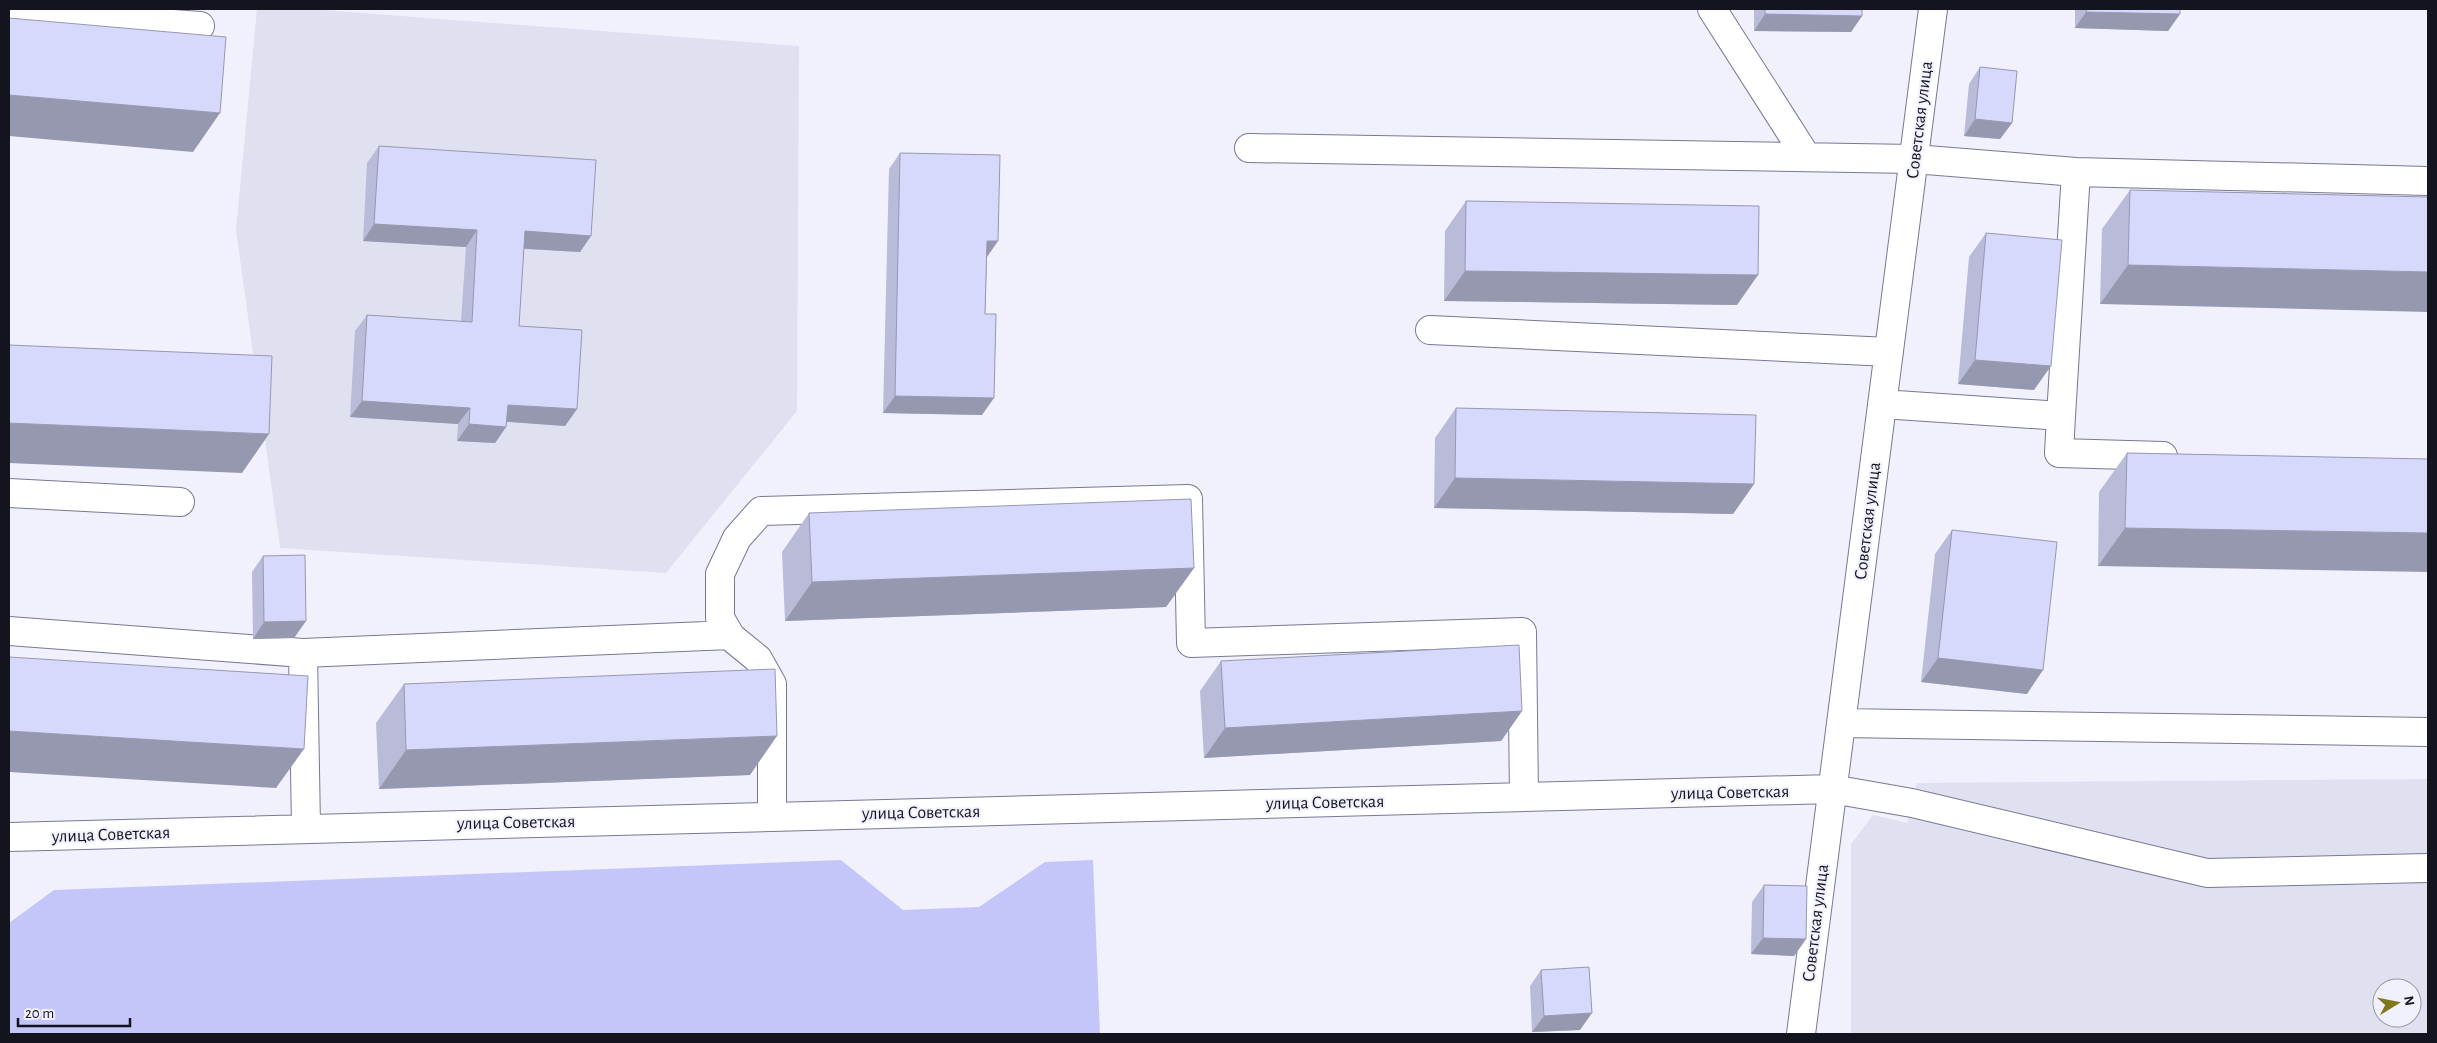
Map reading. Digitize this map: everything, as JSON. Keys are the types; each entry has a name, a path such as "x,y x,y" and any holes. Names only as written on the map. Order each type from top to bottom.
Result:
{"street":[{"path":"1712,9 1806,156"},
{"name":"Советская улица","path":"1801,1034 1933,9"},
{"path":"9,12 200,26"},
{"path":"1249,148 1914,159 2076,172 2428,181"},
{"path":"2076,172 2058,453 2188,456"},
{"path":"1430,330 1888,352"},
{"path":"1882,404 2061,416"},
{"path":"9,493 180,502"},
{"path":"772,816 772,684 758,659 730,635 720,618 720,574 737,538 761,511 1188,499 1190,643 1522,632 1524,797"},
{"path":"9,631 303,653 730,635"},
{"path":"303,653 306,828"},
{"path":"1841,723 2428,732"},
{"name":"улица Советская","path":"9,837 1832,789 1912,803 2207,873 2428,868"}],"shaded area":[{"path":"257,9 310,9 799,46 797,411 666,573 280,548 236,230"},
{"path":"2428,779 2428,1034 1851,1034 1851,844 1873,815 1907,823 1917,783"},
{"path":"841,860 903,910 979,907 1045,862 1093,860 1100,1034 9,1034 9,923 54,890"}],"building":[{"path":"1765,9 1862,9 1862,16 1765,14"},
{"path":"2087,9 2180,9 2180,14 2086,12"},
{"path":"9,18 226,37 220,113 9,95"},
{"path":"1980,67 2017,71 2012,123 1975,119"},
{"path":"379,146 596,160 591,236 525,231 519,326 582,330 577,409 508,405 506,427 469,424 470,408 362,401 367,315 472,322 477,230 374,224"},
{"path":"900,153 1000,155 998,241 987,241 985,314 996,314 994,398 895,396"},
{"path":"2130,190 2428,197 2428,272 2128,265"},
{"path":"1466,201 1759,206 1758,275 1465,271"},
{"path":"1986,233 2062,240 2051,366 1975,360"},
{"path":"9,345 272,356 269,434 9,423"},
{"path":"1456,408 1756,415 1754,484 1455,478"},
{"path":"2127,453 2428,459 2428,533 2125,528"},
{"path":"1191,499 1194,568 812,582 809,513"},
{"path":"1952,530 2057,542 2043,670 1938,658"},
{"path":"305,555 306,621 264,622 263,556"},
{"path":"1519,645 1522,711 1225,728 1221,661"},
{"path":"9,657 308,676 304,749 9,731"},
{"path":"775,669 777,736 406,750 404,684"},
{"path":"1764,885 1807,886 1806,939 1763,938"},
{"path":"1589,967 1592,1013 1544,1016 1541,970"}]}
